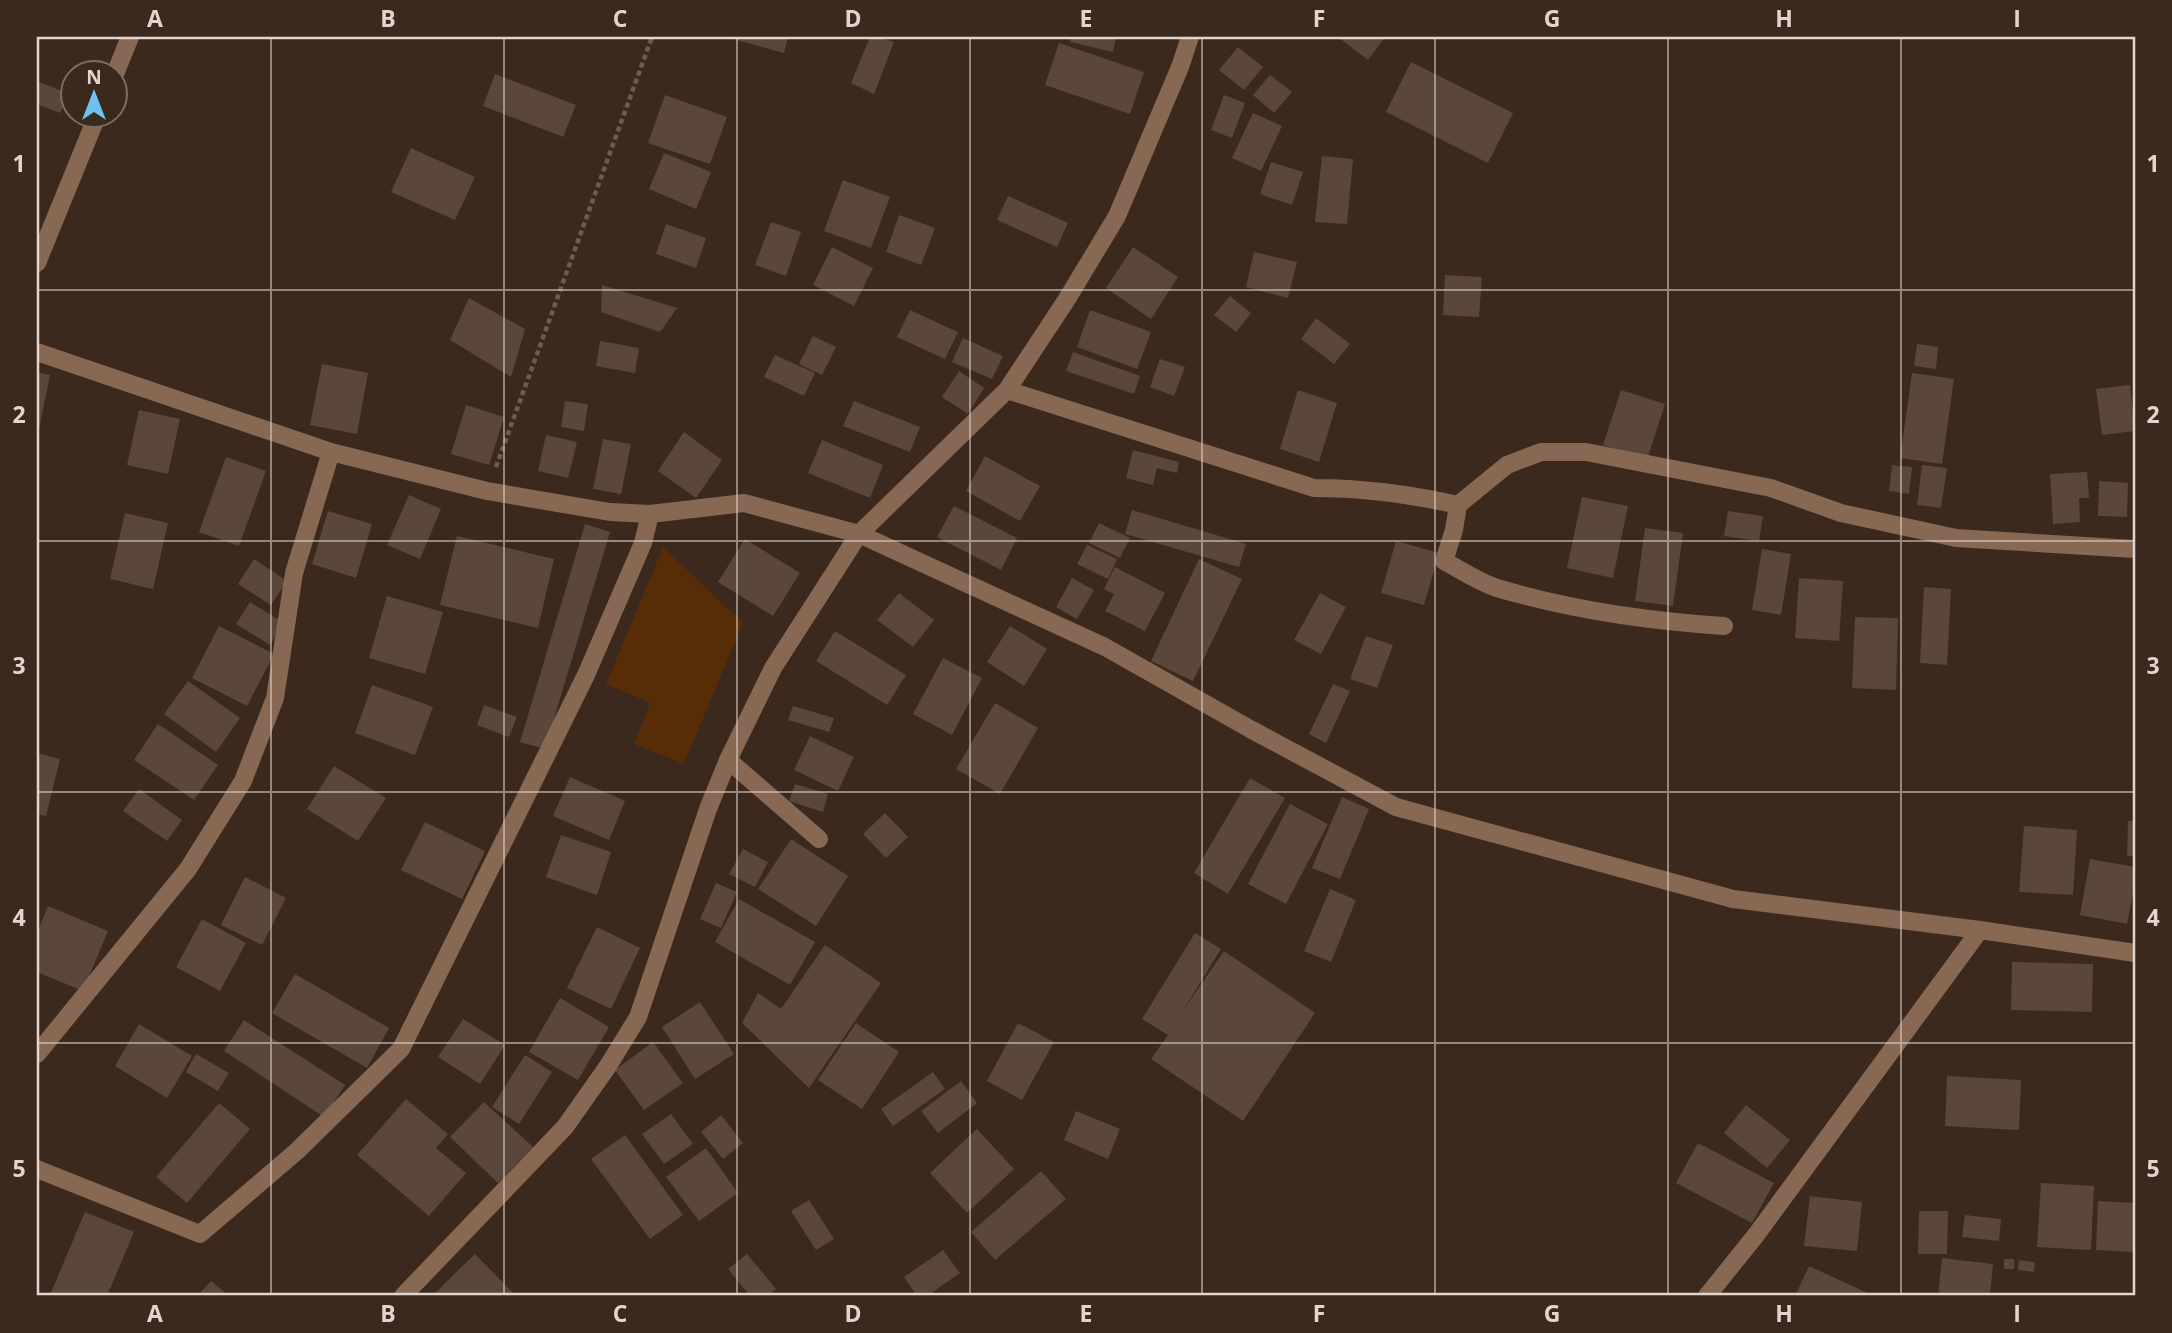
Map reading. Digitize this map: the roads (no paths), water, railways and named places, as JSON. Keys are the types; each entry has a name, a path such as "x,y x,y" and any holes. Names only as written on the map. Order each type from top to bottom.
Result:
{"street":[{"path":"121,60 130,37"},
{"path":"403,1296 565,1127 608,1066 638,1017 708,809 728,760 773,668 859,534 1007,390 1117,216 1190,37"},
{"path":"37,263 91,130"},
{"path":"37,352 331,452 487,491 610,512 650,514 744,503 859,534 1105,647 1396,807 1733,899 1980,930 2135,953"},
{"path":"1007,390 1314,488 1359,488 1458,505"},
{"path":"38,1051 188,869 243,781 275,698 294,573 331,452"},
{"path":"1724,626 1660,622 1612,615 1494,587 1444,561 1454,530 1458,505 1507,465 1541,452 1586,452 1771,488 1841,513 1956,538 2135,549"},
{"path":"37,1169 200,1234 297,1151 401,1049 586,675 643,542 650,514"},
{"path":"728,760 819,839"},
{"path":"1707,1296 1756,1235 1980,930"}]}
